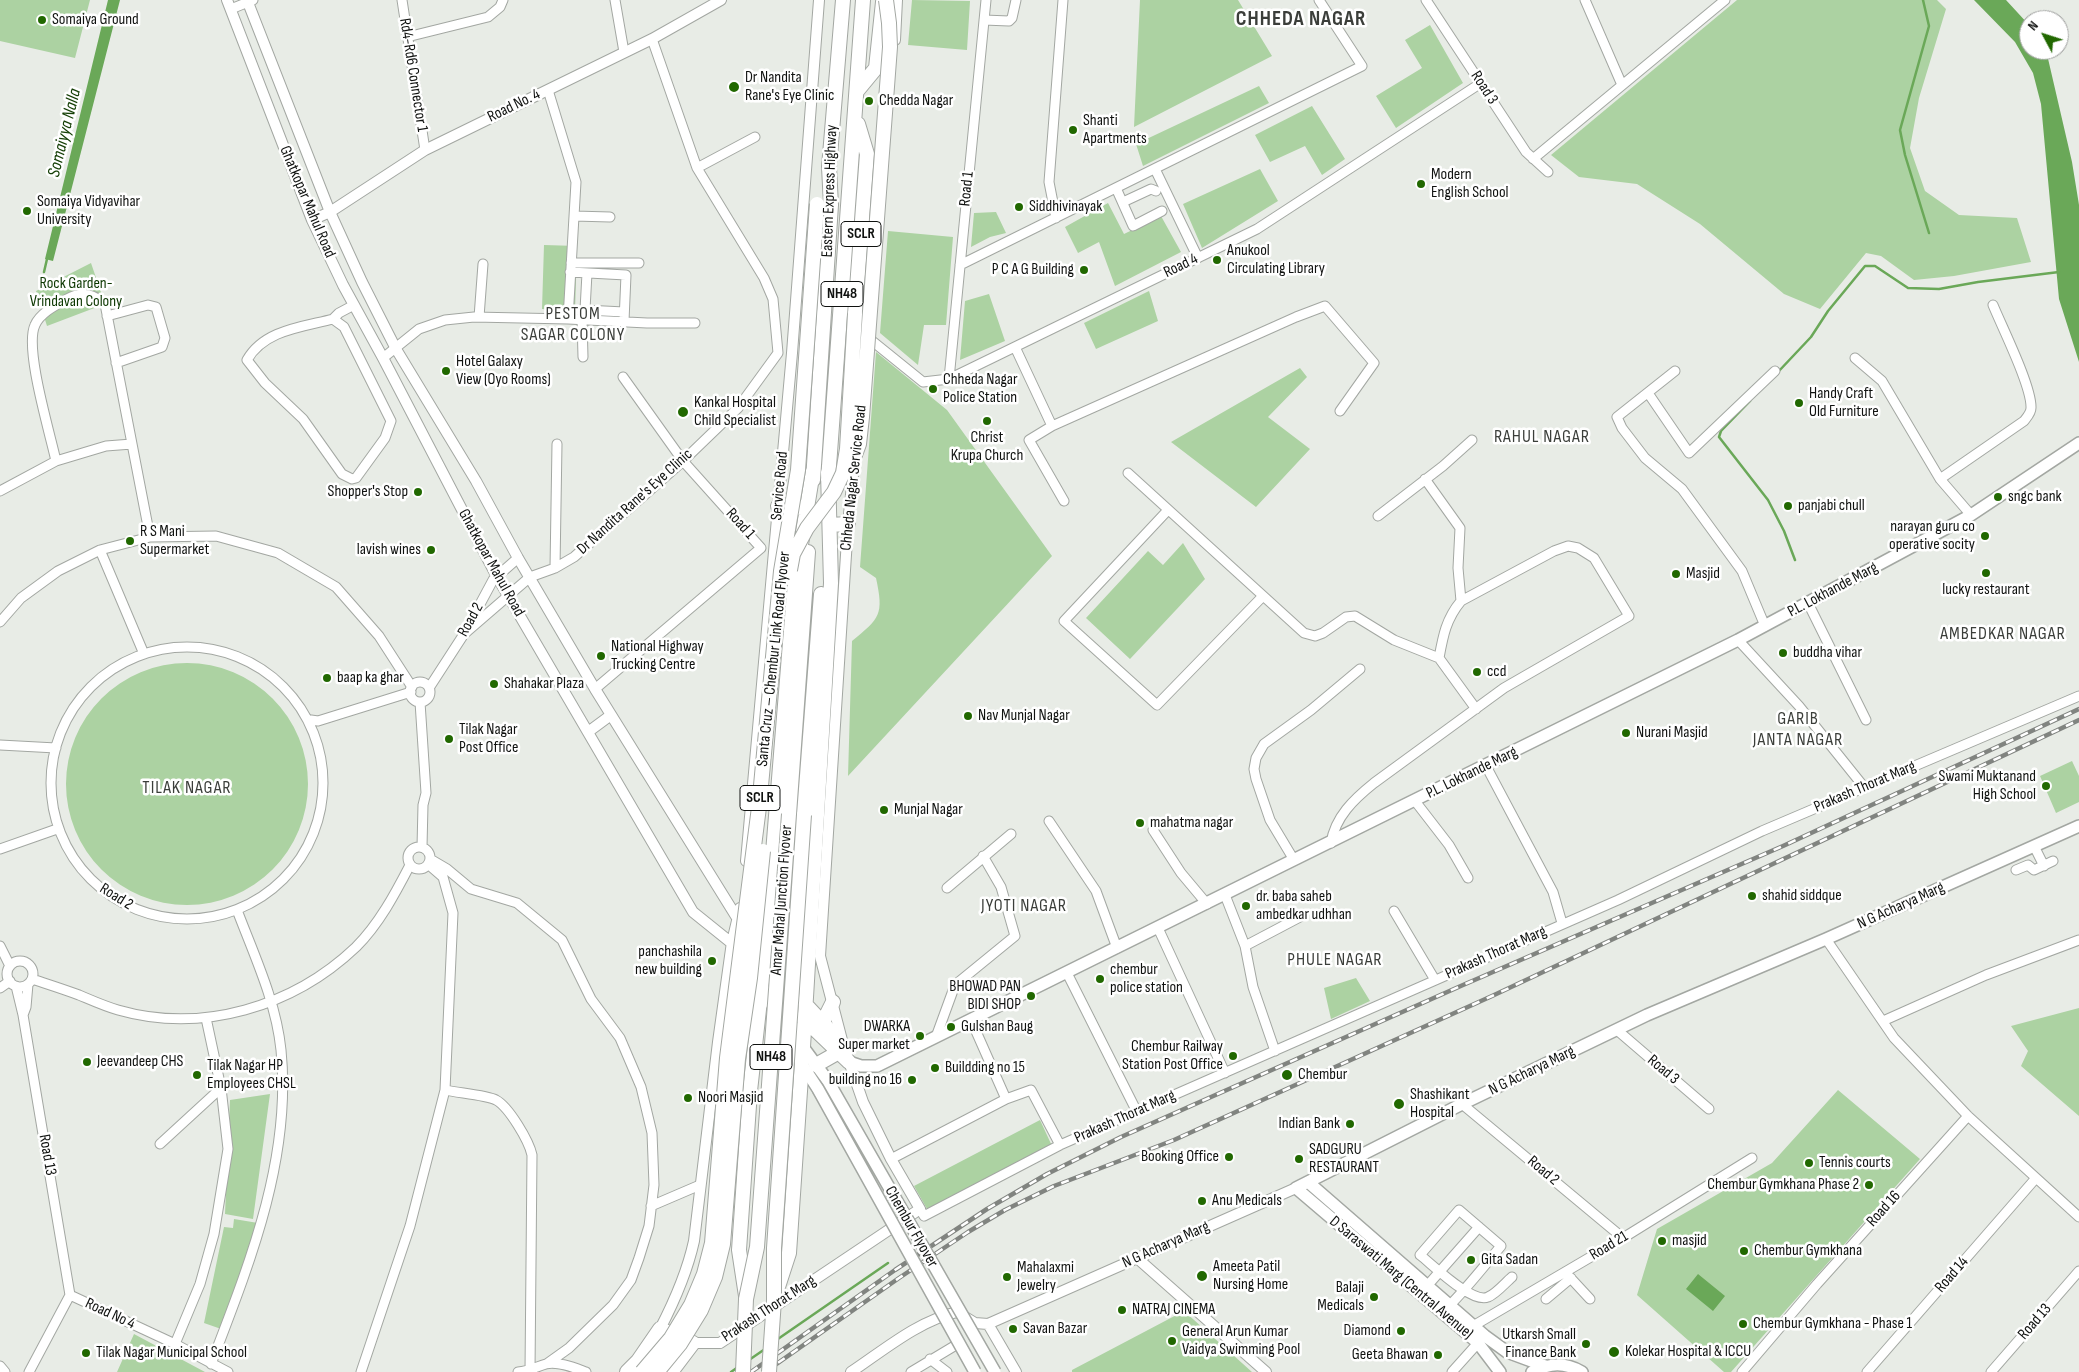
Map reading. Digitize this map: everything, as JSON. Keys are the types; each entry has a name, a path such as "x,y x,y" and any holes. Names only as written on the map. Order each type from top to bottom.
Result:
{"highway":[{"name":"Eastern Express Highway","path":"814,471 831,205 829,167 844,0"},
{"name":"NH48","path":"857,91 862,0"},
{"path":"857,91 876,68 885,0"},
{"path":"834,492 848,473 859,444 860,435 890,47 889,23 885,0"},
{"name":"Eastern Express Highway","path":"828,472 857,91"},
{"name":"Santa Cruz – Chembur Link Road Flyover","path":"657,1372 680,1344 701,1310 715,1277 723,1244 738,1059 750,978 767,816 788,580 793,554 806,528 834,492 842,473 846,448 867,154 855,116"},
{"name":"Santa Cruz – Chembur Link Road Flyover","path":"642,1372 671,1338 691,1305 704,1274 712,1243 727,1058 759,807 781,571 798,470 817,204 829,167"},
{"path":"746,1299 739,1250 750,1091 762,986 762,957 767,932 795,581 814,471"},
{"name":"Amar Mahal Junction Flyover","path":"746,1299 757,1247 814,471"},
{"path":"774,1300 789,1253 803,1047 806,972 814,953 831,583 828,472"},
{"name":"Amar Mahal Junction Flyover","path":"774,1300 774,1248 825,544 828,472"},
{"path":"778,506 807,508"},
{"path":"830,525 848,524"},
{"path":"823,1022 833,1002"},
{"path":"804,1011 823,1022 844,1053"},
{"path":"804,1011 844,1053"},
{"path":"816,1065 844,1053"},
{"name":"NH48","path":"742,1372 746,1299"},
{"name":"NH48","path":"769,1372 774,1300"},
{"path":"627,1372 638,1361 660,1329"},
{"name":"Prakash Thorat Marg","path":"660,1329 693,1344"},
{"path":"671,1372 693,1344"}],"main road":[{"name":"P.L. Lokhande Marg","path":"844,1053 862,1066 877,1066 1208,904 1766,626 1972,515 2079,443"},
{"name":"N G Acharya Marg","path":"1296,1188 1462,1104 1647,1016 1826,939 2079,826"},
{"name":"Ghatkopar Mahul Road","path":"762,957 803,1047 828,1081"},
{"name":"Ghatkopar Mahul Road","path":"762,986 801,1063 818,1089"},
{"name":"Chembur Flyover","path":"828,1081 995,1372"},
{"name":"Chembur Flyover","path":"818,1089 975,1372"},
{"path":"1308,1182 1450,1306 1468,1329 1507,1352 1545,1366"},
{"name":"D Saraswati Marg (Central Avenue)","path":"1296,1188 1468,1329 1500,1372"},
{"path":"1532,1372 1552,1364 1570,1366 1582,1372"}],"street":[{"name":"Rd4-Rd6 Connector 1","path":"402,0 425,150"},
{"path":"407,37 488,17 500,7 503,0"},
{"path":"615,0 624,52"},
{"name":"Road No. 4","path":"312,220 330,212 425,150 652,39 721,0"},
{"name":"Service Road","path":"660,1329 677,1296 688,1267 694,1241 718,1042 746,860 792,353 819,0"},
{"name":"Chheda Nagar Service Road","path":"844,1053 833,1002 814,953 848,524 858,426 870,353 897,0"},
{"name":"Road 1","path":"949,379 986,0"},
{"path":"984,20 1009,22 1012,18 1016,0"},
{"path":"1056,218 1049,182 1063,0"},
{"path":"960,265 1362,66 1319,0"},
{"name":"Road 3","path":"1428,0 1526,152 1548,172"},
{"path":"1585,0 1622,85"},
{"path":"1533,158 1725,0"},
{"path":"229,4 249,1"},
{"name":"Ghatkopar Mahul Road","path":"249,1 330,212 396,350 476,481 518,558 595,689 762,957"},
{"name":"Ghatkopar Mahul Road","path":"229,4 312,220 354,306 496,575 693,912 732,942 762,986"},
{"path":"652,39 697,168 764,278 773,299 778,353 792,353"},
{"name":"Road 4","path":"871,340 923,382 949,379 1257,229 1481,83"},
{"path":"548,90 576,182 568,319"},
{"path":"266,100 284,93"},
{"path":"697,168 755,137"},
{"path":"1155,169 1198,258"},
{"path":"1116,188 1133,226 1162,211"},
{"path":"1123,202 1151,189 1156,191"},
{"path":"574,216 610,217"},
{"path":"571,267 639,262"},
{"path":"479,317 483,264"},
{"path":"571,267 587,273 626,275 624,317"},
{"path":"587,273 584,310 624,317 647,324 695,323"},
{"path":"56,461 32,353 34,327 41,316 77,294 86,293 97,296 104,304 150,537"},
{"path":"107,316 148,305 156,308 165,338 162,347 116,363"},
{"path":"1940,479 2030,415 2032,408 2028,391 1992,305"},
{"path":"333,319 344,327 391,421 385,438 356,478 352,479 342,474 303,419 264,383 247,360 253,350 274,334 333,319 339,313 354,306"},
{"path":"1064,501 1029,440 1052,426 1296,317 1325,306 1374,363 1340,411"},
{"path":"383,358 396,350 400,343 419,329 445,320 479,317 582,320 624,317"},
{"path":"582,320 583,357"},
{"path":"1015,347 1052,426"},
{"name":"Dr Nandita Rane's Eye Clinic","path":"464,634 530,577 555,568 574,557 683,461 738,408 778,353"},
{"path":"1854,358 1882,381 1940,479 1972,515"},
{"path":"1675,371 1617,417 1622,428 1645,458 1682,489 1710,526 1742,571 1766,626"},
{"path":"1648,392 1689,452 1775,371"},
{"name":"Road 1","path":"595,689 761,548 683,461 623,377"},
{"path":"1378,516 1443,466 1472,440"},
{"path":"0,491 56,461 106,446 132,444"},
{"path":"555,568 557,444"},
{"path":"1128,473 1304,634 1315,636 1323,634 1346,617 1355,616 1394,640 1439,658 1476,709"},
{"path":"1425,479 1460,528 1458,568 1461,601"},
{"path":"1168,510 1064,621 1157,705 1263,596"},
{"path":"0,622 21,598 58,570 100,550 150,537 216,536 278,553 336,587 379,636 411,690 412,698 420,702"},
{"path":"1330,843 1336,824 1356,798 1504,688 1629,616 1594,558 1578,548 1568,546 1554,551 1461,601 1445,627 1439,658"},
{"path":"100,550 144,654"},
{"name":"Road 2","path":"429,688 464,634 496,575 518,558"},
{"path":"1808,603 1866,720"},
{"path":"1738,640 1799,706 1864,787"},
{"name":"Road 2","path":"183,647 223,651 259,667 290,693 311,720 322,769 320,813 303,854 275,887 237,910 202,919 183,919 165,918 130,908 99,888 86,875 74,861 58,828 50,786 56,748 75,705 106,674 144,654 183,647"},
{"path":"1294,860 1270,820 1255,774 1256,758 1264,744 1311,710 1360,669"},
{"path":"311,720 318,720 411,690 419,682 426,684 429,688 428,698 420,702"},
{"name":"Prakash Thorat Marg","path":"693,1344 720,1343 920,1209 924,1216 1060,1145 1618,900 1762,831 2079,696"},
{"path":"420,702 426,793 423,804 422,847"},
{"path":"588,732 611,715"},
{"path":"0,745 56,748"},
{"path":"1486,766 1553,892 1562,923"},
{"path":"1415,801 1449,845 1468,878"},
{"path":"1049,821 1096,891 1117,948"},
{"path":"0,849 58,828"},
{"path":"1153,830 1181,873 1208,904"},
{"path":"947,888 1011,834"},
{"path":"2034,846 2044,866"},
{"path":"361,1372 410,1226 445,1090 453,913 443,876 429,861 428,852 422,847 415,847 409,852 407,859 410,865 421,869 429,861"},
{"path":"936,1037 955,985 1015,936 1001,887 984,856"},
{"path":"429,861 447,869 471,890 517,903 562,940 590,999 620,1038 641,1087 652,1134 654,1185 649,1226 640,1258 630,1280 613,1305 569,1348 548,1363 530,1371 518,1372"},
{"path":"2016,870 2026,865 2034,870 2053,861"},
{"path":"0,988 13,983 30,982 117,1010 161,1018 206,1018 239,1012 272,1002 317,979 356,946 388,906 410,865"},
{"path":"1225,895 1245,946 1253,987 1275,1051"},
{"path":"211,1364 240,1289 275,1170 282,1097 281,1050 272,1002 237,910"},
{"path":"1394,911 1435,980"},
{"path":"1245,946 1300,916"},
{"path":"738,919 814,953"},
{"path":"1158,928 1225,1073"},
{"path":"1826,939 1894,1038 1968,1116 2079,1216"},
{"path":"1883,1021 1986,976 2079,940"},
{"path":"732,942 762,957 806,972"},
{"path":"0,946 10,966"},
{"path":"13,983 8,972 10,966 17,961 25,962 33,971 23,1015"},
{"path":"1067,973 1137,1112"},
{"name":"Road 13","path":"13,983 23,1015 70,1295"},
{"path":"175,1344 200,1284 214,1234 228,1149 221,1088 206,1018"},
{"path":"971,1020 1006,1099"},
{"name":"Road 3","path":"1617,1030 1709,1109"},
{"path":"844,1053 863,1102 891,1159 920,1209"},
{"path":"160,1144 221,1088"},
{"path":"445,1090 496,1100 515,1123 530,1147 532,1155 530,1371"},
{"path":"891,1159 1006,1099 1030,1090 1060,1145"},
{"name":"Road 2","path":"1462,1104 1623,1238"},
{"name":"Road 16","path":"1742,1372 1816,1284 1968,1116"},
{"name":"Road 21","path":"1468,1329 1543,1284 1568,1275 1623,1238 1752,1158"},
{"name":"Road 14","path":"1867,1372 2036,1178"},
{"path":"651,1206 700,1185"},
{"name":"N G Acharya Marg","path":"988,1324 1296,1188"},
{"path":"1450,1306 1463,1290 1501,1246 1459,1210 1420,1255 1463,1290 1478,1299 1488,1297 1512,1277"},
{"path":"1427,1286 1479,1227"},
{"path":"1137,1258 1266,1372"},
{"name":"Road 13","path":"1990,1372 2079,1271"},
{"path":"1543,1284 1549,1296 1568,1275 1590,1299"},
{"name":"Road No 4","path":"29,1372 70,1295 175,1344 228,1372"},
{"path":"851,1372 919,1327 940,1316 957,1312 974,1323 988,1324 1016,1372"},
{"path":"940,1316 971,1372"},
{"path":"1452,1372 1478,1343"},
{"path":"911,1372 956,1345"},
{"path":"930,1359 947,1372"},
{"path":"548,1363 586,1372"},
{"path":"0,1366 5,1372"}],"green space":[{"name":"Somaiya Ground","path":"0,0 90,0 75,58 0,41"},
{"path":"912,0 970,1 967,50 908,45"},
{"path":"1140,0 1238,0 1272,56 1134,127"},
{"path":"1737,0 1937,0 1946,9 1919,98 1910,148 1925,191 1959,215 2017,218 2031,262 1954,276 1914,280 1881,256 1866,253 1820,309 1784,294 1700,224 1637,184 1579,177 1551,155"},
{"path":"1430,25 1463,83 1396,128 1376,96 1422,68 1405,40"},
{"path":"1259,86 1269,103 1143,166 1136,144"},
{"path":"1312,106 1345,159 1322,175 1305,146 1270,162 1255,135"},
{"path":"1260,169 1278,201 1202,248 1183,204"},
{"path":"1108,203 1124,234 1161,216 1181,252 1115,286 1099,242 1078,253 1065,227"},
{"path":"996,212 1006,233 990,237 971,247 974,213"},
{"path":"888,231 953,237 946,325 924,325 918,365 880,333"},
{"path":"544,245 577,246 575,312 542,309"},
{"name":"Rock Garden- Vrindavan Colony","path":"91,263 105,304 47,326 36,291"},
{"path":"1149,291 1158,321 1096,349 1084,323"},
{"path":"989,294 1005,341 960,360 965,301"},
{"path":"876,352 947,410 1052,556 848,776 852,641 874,621 878,615 880,600 876,578 860,567"},
{"path":"1300,368 1307,377 1268,417 1310,449 1256,507 1171,442"},
{"path":"1183,543 1205,579 1130,659 1086,618 1148,551 1163,565"},
{"path":"187,663 211,666 244,678 264,691 280,707 293,727 302,749 308,784 305,808 293,841 280,861 264,877 244,890 222,899 187,905 163,902 130,890 110,877 94,861 81,841 72,819 66,784 69,760 81,727 94,707 110,691 130,678 152,669"},
{"path":"2072,761 2079,776 2079,802 2056,813 2040,776"},
{"path":"1356,978 1370,1001 1331,1019 1324,988"},
{"path":"2079,1008 2079,1116 2021,1066 2028,1051 2011,1026"},
{"name":"Chembur Gymkhana","path":"1838,1090 1920,1159 1731,1372 1724,1372 1637,1295 1657,1229 1772,1163"},
{"path":"270,1094 253,1219 225,1214 230,1100"},
{"path":"1040,1120 1052,1146 927,1209 914,1186"},
{"path":"234,1219 258,1223 224,1330 204,1323 224,1227 233,1228"},
{"name":"General Arun Kumar Vaidya Swimming Pool","path":"1184,1311 1252,1372 1072,1372 1072,1370"},
{"path":"134,1334 205,1372 117,1372"}],"shaded area":[{"path":"108,0 120,0 53,261 45,259"},
{"path":"1974,0 2006,0 2019,14 2019,49 2015,42"},
{"path":"2025,60 2048,60 2072,162 2079,205 2079,362 2059,299 2041,104 2033,73"},
{"path":"1698,1274 1725,1296 1713,1311 1686,1289"}],"waterway":[{"path":"1923,0 1929,26 1900,130 1905,155 1929,233"},
{"name":"Somaiyya Nalla","path":"44,272 47,259"},
{"path":"1778,372 1811,337 1828,311 1865,266 1875,266 1908,288 1939,289 2059,272"},
{"path":"1750,401 1721,431 1719,437 1768,500 1784,531 1795,560"},
{"path":"775,1341 888,1263"},
{"path":"749,1360 765,1349"},
{"path":"731,1372 738,1367"}],"railway":[{"path":"751,1372 895,1270 987,1209 1047,1174 1121,1137 1463,985 1783,846 2079,709"},
{"path":"765,1372 899,1278 1005,1210 1054,1186 1174,1140 1492,996 2079,720"}],"place":[{"name":"Somaiya Ground","path":"42,20"},
{"name":"Dr Nandita Rane's Eye Clinic","path":"734,87"},
{"name":"Chedda Nagar","path":"869,101"},
{"name":"Shanti Apartments","path":"1073,130"},
{"name":"Modern English School","path":"1421,184"},
{"name":"Siddhivinayak","path":"1019,207"},
{"name":"Somaiya Vidyavihar University","path":"27,211"},
{"name":"Anukool Circulating Library","path":"1217,260"},
{"name":"P C A G Building","path":"1084,270"},
{"name":"Hotel Galaxy View (Oyo Rooms)","path":"446,371"},
{"name":"Chheda Nagar Police Station","path":"933,389"},
{"name":"Handy Craft Old Furniture","path":"1799,403"},
{"name":"Kankal Hospital Child Specialist","path":"683,412"},
{"name":"Christ Krupa Church","path":"987,421"},
{"name":"Shopper's Stop","path":"418,492"},
{"name":"sngc bank","path":"1998,497"},
{"name":"panjabi chull","path":"1788,506"},
{"name":"narayan guru co operative socity","path":"1985,536"},
{"name":"R S Mani Supermarket","path":"130,541"},
{"name":"lavish wines","path":"431,550"},
{"name":"lucky restaurant","path":"1986,573"},
{"name":"Masjid","path":"1676,574"},
{"name":"buddha vihar","path":"1783,653"},
{"name":"National Highway Trucking Centre","path":"601,656"},
{"name":"ccd","path":"1477,672"},
{"name":"baap ka ghar","path":"327,678"},
{"name":"Shahakar Plaza","path":"494,684"},
{"name":"Nav Munjal Nagar","path":"968,716"},
{"name":"Nurani Masjid","path":"1626,733"},
{"name":"Tilak Nagar Post Office","path":"449,739"},
{"name":"Swami Muktanand High School","path":"2046,786"},
{"name":"Munjal Nagar","path":"884,810"},
{"name":"mahatma nagar","path":"1140,823"},
{"name":"shahid siddque","path":"1752,896"},
{"name":"dr. baba saheb ambedkar udhhan","path":"1246,906"},
{"name":"panchashila new building","path":"712,961"},
{"name":"chembur police station","path":"1100,979"},
{"name":"BHOWAD PAN BIDI SHOP","path":"1031,996"},
{"name":"Gulshan Baug","path":"951,1027"},
{"name":"DWARKA Super market","path":"920,1036"},
{"name":"Chembur Railway Station Post Office","path":"1233,1056"},
{"name":"Jeevandeep CHS","path":"87,1062"},
{"name":"Buildding no 15","path":"935,1068"},
{"name":"Tilak Nagar HP Employees CHSL","path":"197,1075"},
{"name":"Chembur","path":"1287,1075"},
{"name":"building no 16","path":"912,1080"},
{"name":"Noori Masjid","path":"688,1098"},
{"name":"Shashikant Hospital","path":"1399,1104"},
{"name":"Indian Bank","path":"1350,1124"},
{"name":"Booking Office","path":"1229,1157"},
{"name":"SADGURU RESTAURANT","path":"1299,1159"},
{"name":"Tennis courts","path":"1809,1163"},
{"name":"Chembur Gymkhana Phase 2","path":"1869,1185"},
{"name":"Anu Medicals","path":"1202,1201"},
{"name":"masjid","path":"1662,1241"},
{"name":"Chembur Gymkhana","path":"1744,1251"},
{"name":"Gita Sadan","path":"1471,1260"},
{"name":"Ameeta Patil Nursing Home","path":"1202,1276"},
{"name":"Mahalaxmi Jewelry","path":"1007,1277"},
{"name":"Balaji Medicals","path":"1374,1297"},
{"name":"NATRAJ CINEMA","path":"1122,1310"},
{"name":"Chembur Gymkhana - Phase 1","path":"1743,1324"},
{"name":"Savan Bazar","path":"1013,1329"},
{"name":"Diamond","path":"1401,1331"},
{"name":"General Arun Kumar Vaidya Swimming Pool","path":"1172,1341"},
{"name":"Utkarsh Small Finance Bank","path":"1586,1344"},
{"name":"Kolekar Hospital & ICCU","path":"1614,1352"},
{"name":"Tilak Nagar Municipal School","path":"86,1353"},
{"name":"Geeta Bhawan","path":"1438,1355"}],"district":[{"name":"CHHEDA NAGAR","path":"1301,20"},
{"name":"PESTOM SAGAR COLONY","path":"573,324"},
{"name":"RAHUL NAGAR","path":"1542,437"},
{"name":"AMBEDKAR NAGAR","path":"2003,634"},
{"name":"GARIB JANTA NAGAR","path":"1798,730"},
{"name":"TILAK NAGAR","path":"187,788"},
{"name":"JYOTI NAGAR","path":"1024,906"},
{"name":"PHULE NAGAR","path":"1335,960"}]}
